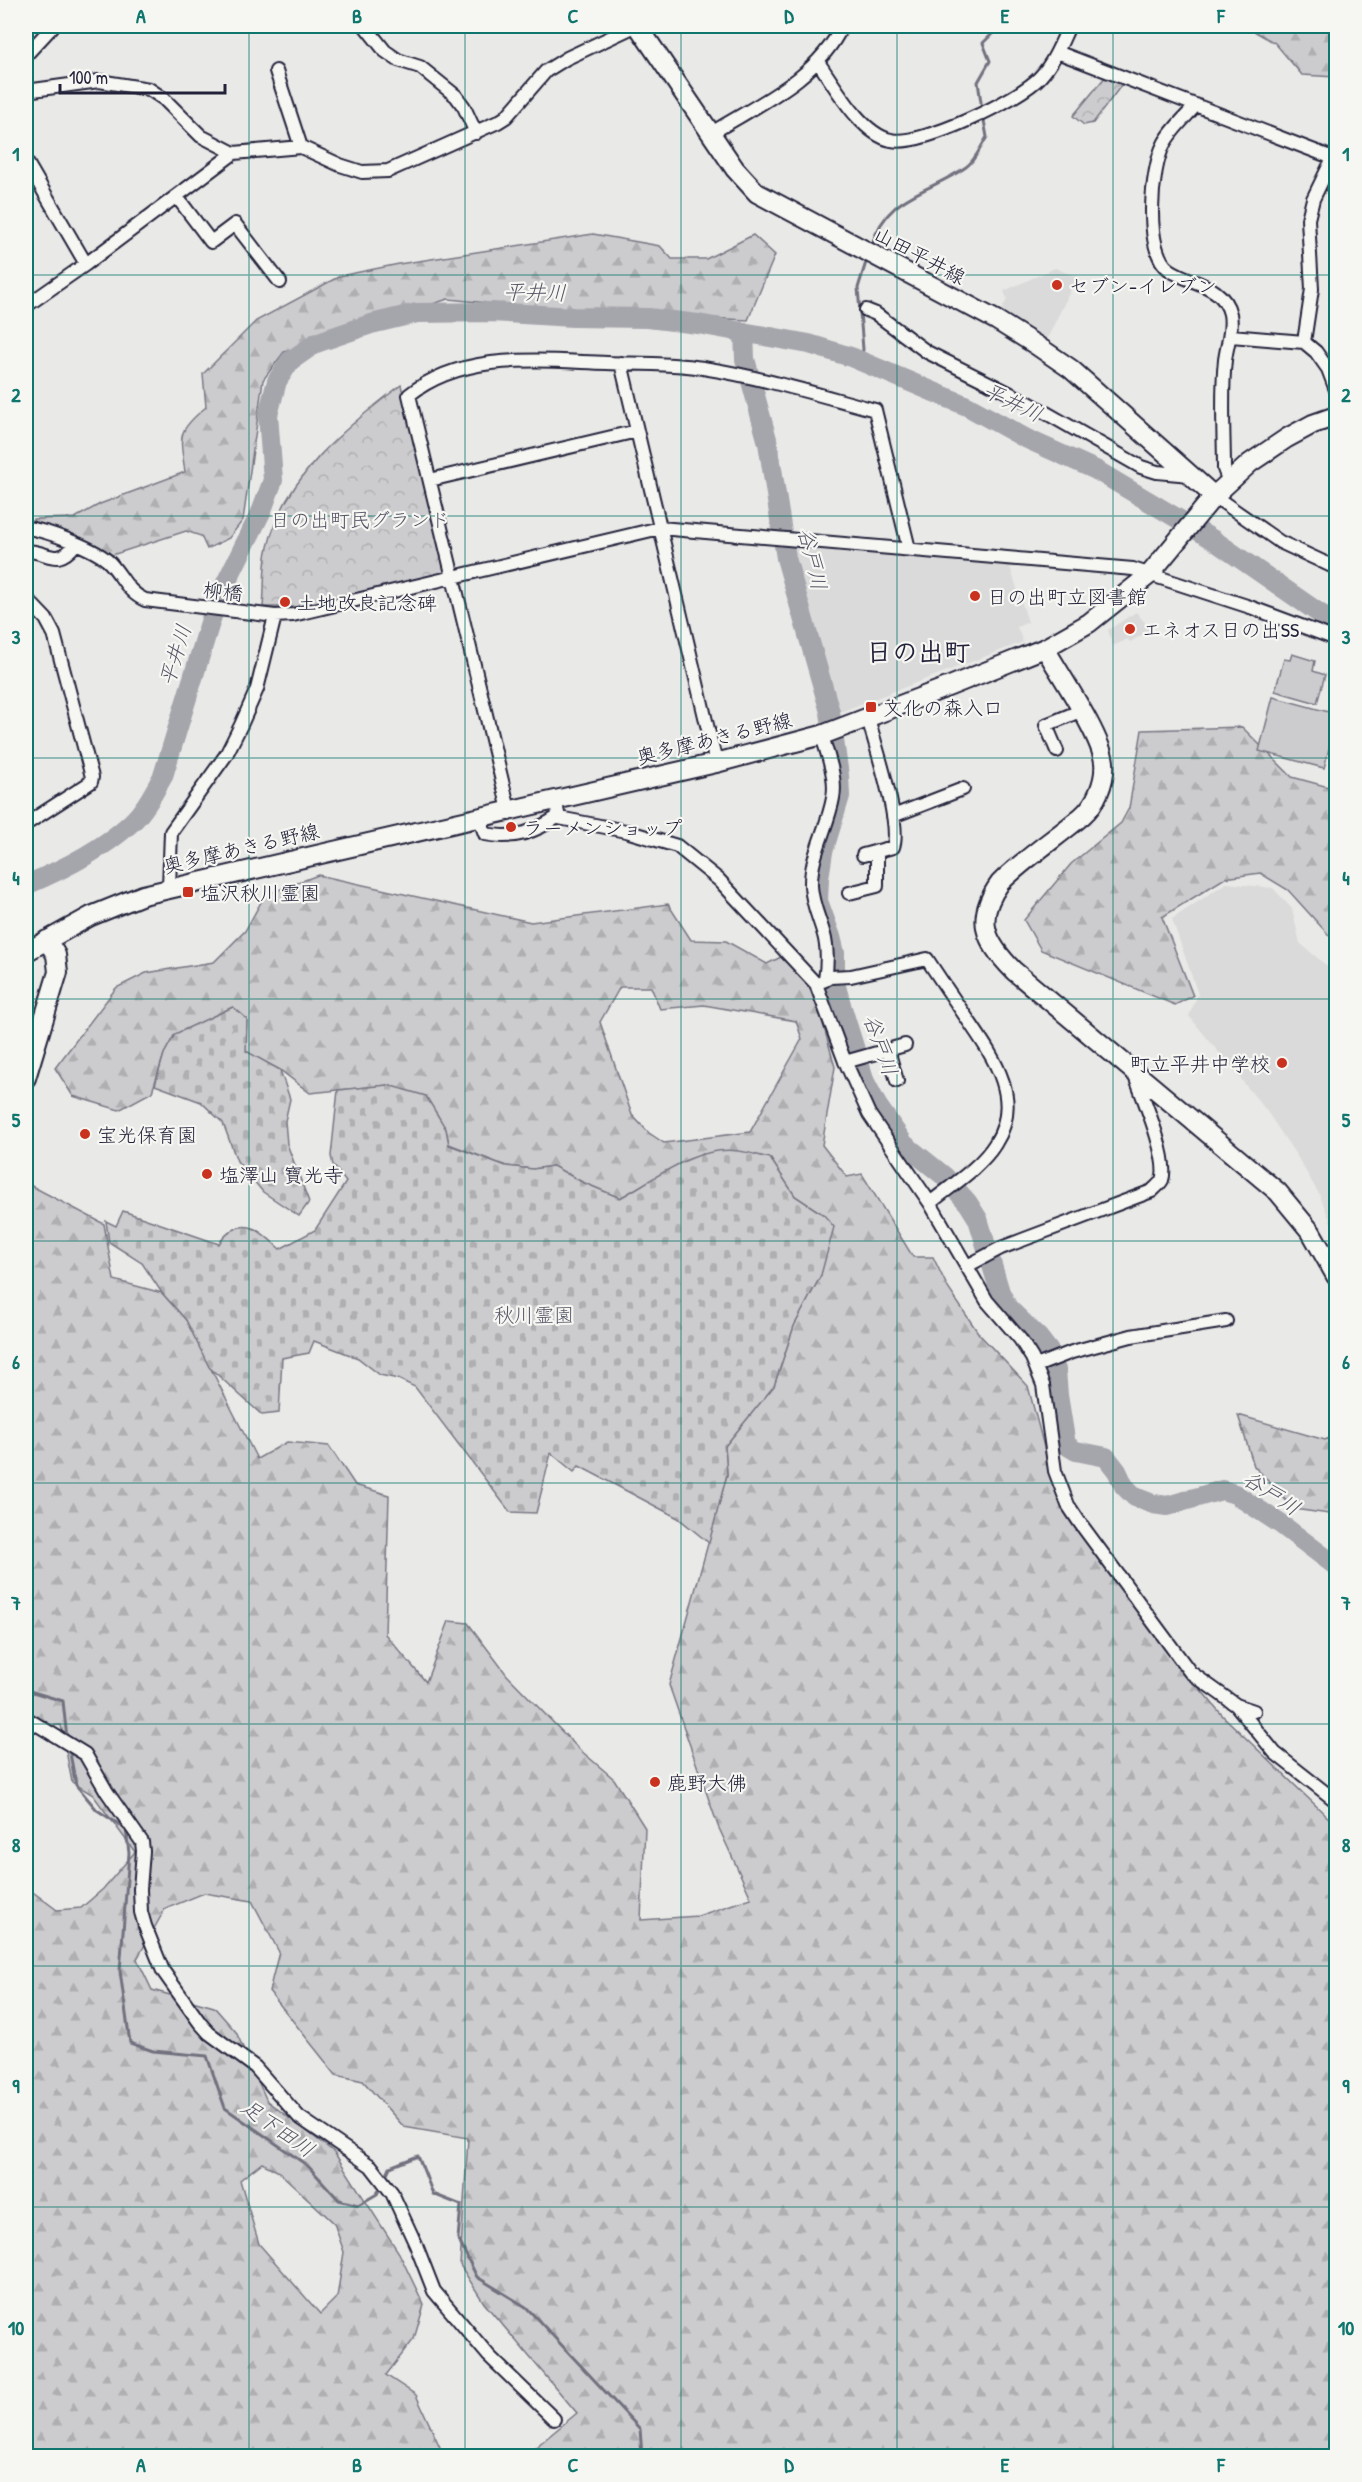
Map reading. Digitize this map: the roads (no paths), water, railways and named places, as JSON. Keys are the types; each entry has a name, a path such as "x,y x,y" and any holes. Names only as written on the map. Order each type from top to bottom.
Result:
{"main road":[{"name":"山田平井線","path":"636,26 735,169 757,193 996,320 1036,345 1071,369 1191,476 1211,500"},
{"name":"奥多摩あきる野線","path":"26,952 115,905 169,887 509,810 557,808 716,762 822,735 1045,648 1089,623 1119,601 1174,547 1211,500 1266,451 1312,424 1336,416"},
{"path":"1045,648 1098,743 1104,762 1101,788 1084,814 1000,883 991,895 984,921 993,949 1278,1192 1311,1232 1336,1276"},
{"path":"26,1078 58,972 56,956 47,940"}],"street":[{"path":"26,55 53,26"},
{"path":"365,26 385,51 398,60 420,67 456,96 464,106 476,133"},
{"path":"26,91 99,81 149,89 164,99 201,136 234,153 301,147 340,165 370,173 388,171 507,117 536,80 546,71 567,58 636,26"},
{"path":"710,134 772,97 818,62 833,45 842,26"},
{"path":"818,62 871,132 892,141 904,141 955,126 1029,88 1041,76 1057,52 1069,26"},
{"path":"1057,52 1335,158 1313,199 1308,219 1312,289 1304,342"},
{"path":"276,71 301,147"},
{"path":"1196,105 1164,144 1156,169 1151,230 1156,252 1170,270 1206,285 1219,296 1230,313 1231,336 1225,360 1224,470 1229,482"},
{"path":"26,306 234,153"},
{"path":"26,161 86,264"},
{"path":"177,197 211,242 235,224 280,282"},
{"path":"869,311 927,352 1027,402 1141,466 1157,472 1191,476"},
{"path":"1231,336 1304,342 1316,352 1328,369 1336,390"},
{"path":"509,810 409,395 419,387 437,376 492,363 621,363 704,368 875,410 909,549"},
{"path":"621,363 716,762"},
{"path":"430,480 637,431"},
{"path":"1211,500 1280,542 1336,568"},
{"name":"柳橋","path":"26,528 43,530 104,558 136,596 145,600 269,615 293,615 660,528 1133,569 1250,607 1336,639"},
{"path":"26,550 54,558 61,557 75,545"},
{"path":"26,598 46,619 54,634 92,777 90,782 75,793 26,824"},
{"path":"169,887 171,832 226,754 241,725 257,689 269,615"},
{"path":"1057,751 1046,725 1080,711"},
{"path":"863,855 893,847 896,840 893,816 868,718"},
{"path":"821,982 827,964 825,939 814,908 811,885 820,838 833,798 834,782 822,735"},
{"path":"893,816 963,789"},
{"path":"478,817 485,834 501,837 520,836 540,829 557,808 677,846 719,880 821,982 869,1114 930,1203 994,1312 1020,1339 1036,1366 1043,1385 1055,1471 1068,1505 1178,1659 1190,1672 1236,1705 1275,1753 1336,1801"},
{"path":"849,893 877,886 877,851"},
{"path":"821,982 830,977 851,976 927,959 998,1066 1005,1089 1006,1116 996,1142 982,1160 930,1203"},
{"path":"849,1060 904,1045"},
{"path":"888,1050 897,1082"},
{"path":"967,1266 1001,1248 1152,1191 1161,1181 1163,1168 1159,1145 1131,1067"},
{"path":"1036,1366 1072,1352 1131,1336 1226,1321"},
{"path":"1236,1705 1254,1711"},
{"path":"26,1718 85,1754 107,1792 142,1842 141,1912 163,1971 209,2033 255,2067 299,2117 371,2166 392,2193 434,2291 489,2356 554,2419"}],"waterway":[{"path":"982,109 978,82 990,61 983,43 1000,26"},
{"path":"871,247 878,229 898,205 952,176 972,161 987,137 983,115"},
{"path":"861,361 863,349 858,288 867,259"},
{"name":"平井川","path":"26,885 54,873 120,833 141,812 163,776 216,603 262,510 273,480 268,415 277,381 290,361 316,343 371,324 417,313 491,312 573,317 648,318 698,324 809,344 851,357 967,406 1025,438 1096,470 1212,539 1319,613 1336,622"},
{"name":"谷戸川","path":"744,332 745,359 768,443 786,558 830,712 840,796 823,852 818,901 835,953 835,983 865,1082 877,1105 904,1144 944,1176 968,1203 978,1219 1000,1292 1008,1308 1049,1351 1056,1370 1066,1445 1076,1451 1106,1457 1117,1471 1124,1486 1135,1497 1153,1504 1167,1506 1222,1490 1235,1494 1282,1525 1336,1566"},
{"name":"足下田川","path":"26,1599 28,1601 26,1605"},
{"name":"足下田川","path":"26,1690 63,1701 67,1739"},
{"name":"足下田川","path":"69,1748 76,1785 97,1810 126,1829 129,1853 120,1971 130,2043 153,2051 207,2056 225,2108 308,2166 339,2200 358,2205 377,2194 381,2186"},
{"name":"足下田川","path":"385,2178 390,2167 418,2156 433,2194 461,2205 458,2239 477,2277 526,2307 640,2429 642,2456"}],"place":[{"name":"セブン-イレブン","path":"1057,285"},
{"name":"日の出町立図書館","path":"975,596"},
{"name":"土地改良記念碑","path":"285,602"},
{"name":"エネオス日の出SS","path":"1130,629"},
{"name":"文化の森入口","path":"871,707"},
{"name":"ラーメンショップ","path":"511,827"},
{"name":"塩沢秋川霊園","path":"188,892"},
{"name":"町立平井中学校","path":"1282,1063"},
{"name":"宝光保育園","path":"85,1134"},
{"name":"塩澤山 寶光寺","path":"207,1174"},
{"name":"鹿野大佛","path":"655,1782"}],"district":[{"name":"日の出町","path":"918,651"}],"park label":[{"name":"日の出町民グランド","path":"360,519"},
{"name":"秋川霊園","path":"534,1314"}]}
